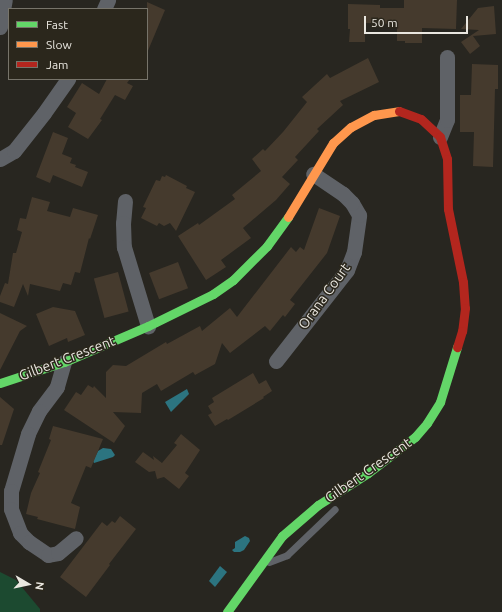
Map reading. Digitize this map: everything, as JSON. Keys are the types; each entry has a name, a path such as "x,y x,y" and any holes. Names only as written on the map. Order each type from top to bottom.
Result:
{"street":[{"path":"0,27 5,0"},
{"path":"440,137 446,120 448,58"},
{"path":"0,159 14,151 44,114 67,80"},
{"name":"Gilbert Crescent","path":"0,383 64,362 148,326 212,294 233,280 259,255 282,226 333,142 352,127 374,115 399,112 421,119 440,137 447,159 448,208 462,276 465,308 462,331 456,355 440,402 427,423 415,437 368,473 318,505 282,536 227,612"},
{"name":"Orana Court","path":"276,361 347,270 354,252 359,216 352,203 343,194 313,174"},
{"path":"125,201 123,223 124,247 148,326"},
{"path":"64,362 57,387 39,411 28,434 11,491 10,509 20,533 38,549 48,555 58,553 76,538"}],"lane":[{"path":"260,566 287,555 335,509"}],"green space":[{"path":"0,572 16,580 40,609 40,612 0,612"}],"water":[{"path":"187,389 189,394 171,412 165,402"},
{"path":"103,448 111,449 115,455 94,463 93,461 98,451"},
{"path":"245,536 249,538 250,541 244,550 234,552 232,550 235,548 235,542"},
{"path":"220,566 227,572 215,587 209,581"}],"building":[{"path":"404,0 457,0 456,29 422,28 422,43 405,43 405,41 397,41 397,24 365,23 365,42 349,42 350,29 348,29 348,4 380,5 380,8 404,8"},
{"path":"147,2 165,10 148,51 148,8"},
{"path":"494,6 496,34 473,36 480,46 470,54 461,42 479,30 461,29 478,8"},
{"path":"368,58 379,82 340,101 343,105 317,129 319,131 295,157 298,160 282,177 290,184 276,200 243,228 251,238 221,260 226,267 206,280 178,236 198,223 199,225 235,199 232,195 261,171 252,159 263,149 265,151 283,132 307,102 302,97 327,74 330,78"},
{"path":"472,64 498,65 498,89 495,89 493,167 473,166 474,132 460,132 460,95 471,95"},
{"path":"106,80 129,80 127,83 133,86 125,100 115,95 100,119 102,120 88,139 68,127 76,113 67,107 82,83 99,94"},
{"path":"53,132 68,138 62,154 72,158 70,163 76,165 75,167 88,172 82,187 53,175 50,183 36,177"},
{"path":"166,175 195,192 176,231 170,223 164,226 159,223 157,226 141,218 146,208 143,207 156,180 160,181 162,176 165,177"},
{"path":"32,197 50,202 47,211 70,217 73,208 98,215 90,239 89,238 80,273 75,272 71,285 63,283 60,291 30,284 28,296 23,284 14,307 0,302 0,296 5,283 8,284 13,253 16,253 22,232 17,230 20,218 26,219"},
{"path":"319,208 340,216 327,253 290,300 295,304 285,317 283,315 270,331 265,326 230,353 222,343 215,364 195,375 193,372 161,391 157,384 142,393 141,413 113,412 125,426 114,443 64,410 76,392 81,395 88,385 93,388 94,386 106,398 106,372 113,365 126,366 166,342 167,344 200,326 202,331 230,308 237,317 291,247 296,252 300,247 304,250"},
{"path":"178,262 188,288 159,299 149,273"},
{"path":"118,272 129,312 104,318 94,278"},
{"path":"53,307 75,311 85,335 68,342 67,338 49,346 36,314"},
{"path":"0,313 27,326 20,331 0,370"},
{"path":"253,373 259,384 266,380 272,391 263,397 264,398 228,420 227,419 215,426 208,415 212,413 208,406 214,402 212,398"},
{"path":"0,397 14,409 2,445 0,445"},
{"path":"53,426 103,439 91,468 86,466 71,503 80,507 75,529 37,519 38,517 26,514 31,493 40,473 38,472 51,440 49,439"},
{"path":"181,434 200,450 185,473 189,476 179,489 164,477 157,479 155,471 149,472 135,462 143,452 154,460 153,456 162,463 177,445 174,443"},
{"path":"120,516 136,529 86,597 60,577 102,522 107,526 112,521 115,523"}],"traffic: fast":[{"path":"0,383 64,362 148,326 213,294 233,280 267,246 288,217"},
{"path":"227,612 282,536 318,505 368,473 415,437 427,423 440,402 457,347"}],"traffic: slow":[{"path":"288,217 333,143 351,127 374,115 399,111"}],"traffic: jam":[{"path":"399,111 421,119 440,137 447,159 448,209 463,282 465,308 462,331 457,347"}]}
